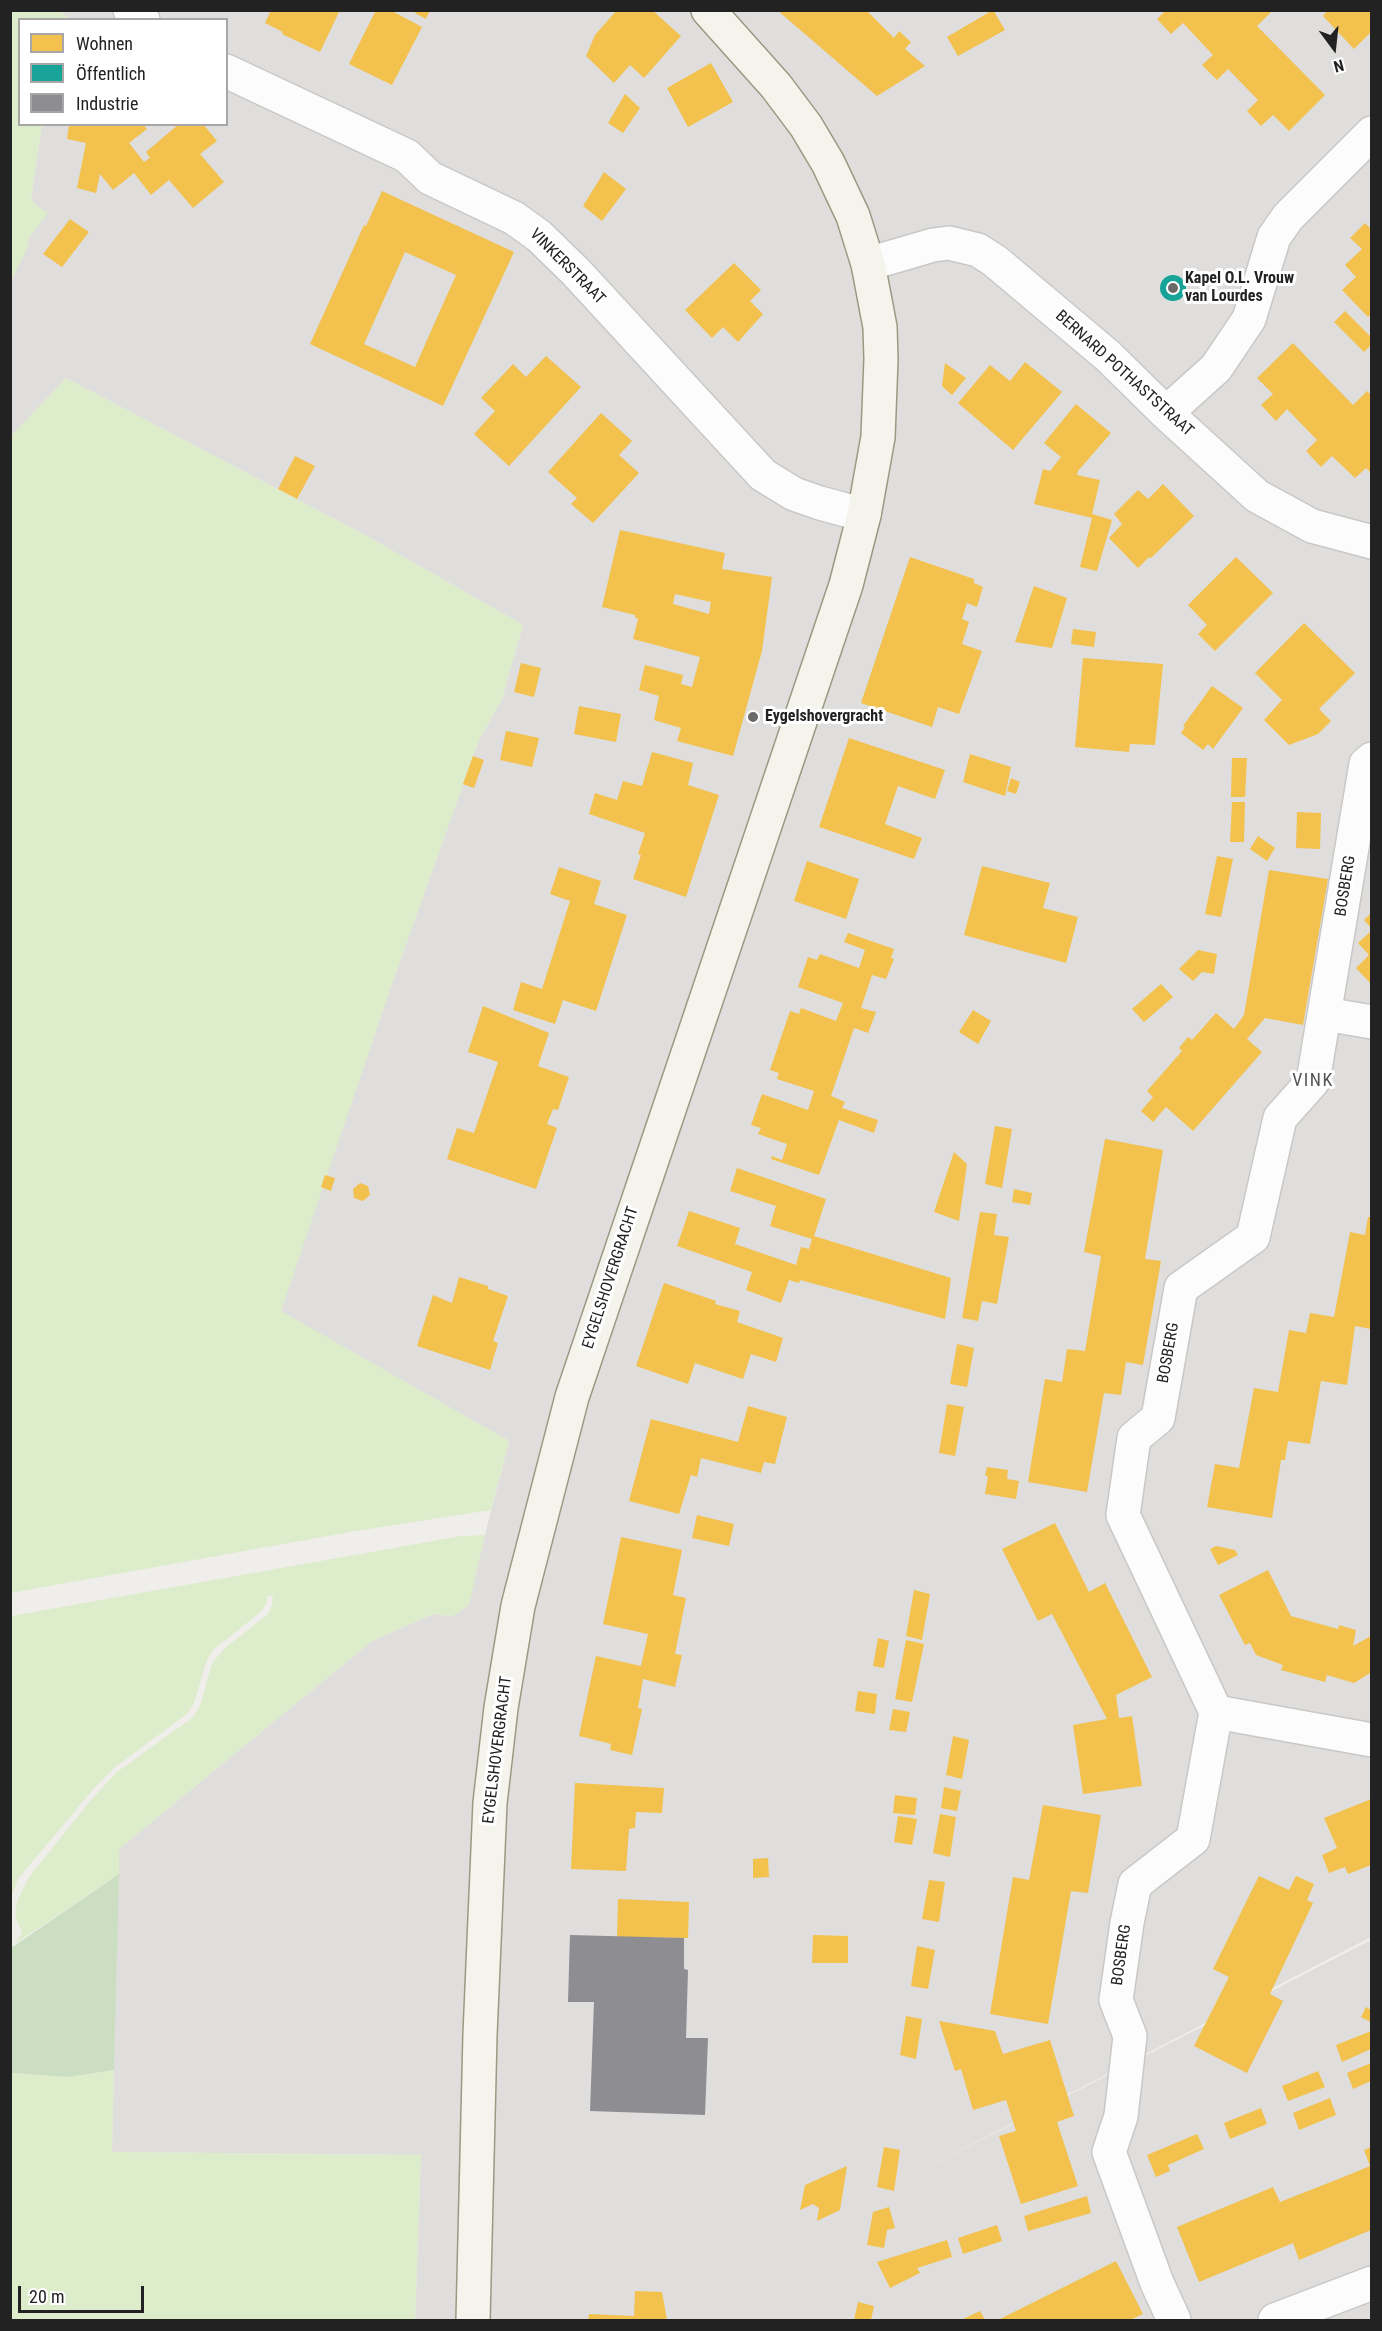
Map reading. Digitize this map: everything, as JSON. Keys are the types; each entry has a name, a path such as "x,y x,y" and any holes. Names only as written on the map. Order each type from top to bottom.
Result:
{"street":[{"name":"EYGELSHOVERGRACHT","path":"472,2320 480,2035 490,1803 501,1708 518,1606 572,1397 846,585 864,515 878,437 882,359 876,300 868,264 844,197 806,126 776,86 708,10"},
{"name":"VINKERSTRAAT","path":"228,72 406,156 430,178 514,218 539,236 576,272 763,475 794,494 864,515"},
{"path":"1166,413 1216,368 1250,319 1274,237 1288,217 1371,133"},
{"name":"BERNARD POTHASTSTRAAT","path":"868,264 933,245 949,243 978,250 995,261 1108,356 1166,413 1257,496 1312,526 1371,542"},
{"name":"BOSBERG","path":"1174,2320 1109,2152 1121,2116 1130,2036 1116,2000 1135,1884 1193,1839 1216,1712 1123,1515 1134,1438 1158,1418 1181,1288 1253,1237 1280,1118 1313,1081 1366,764 1371,759"},
{"path":"1325,1014 1371,1022"},
{"path":"1216,1712 1371,1740"},
{"path":"1275,2320 1371,2283"}],"shaded area":[{"path":"59,11 1371,11 1371,1937 880,2192 1371,1940 1371,2320 415,2320 421,2155 112,2152 119,1849 372,1641 433,1614 453,1616 479,1558 509,1441 280,1311 394,978 479,740 502,699 523,625 365,535 66,378 11,437 10,281 29,244 27,241 47,213 34,204 31,198 42,126 228,126 228,18 70,18"},
{"path":"818,299 825,373 824,413 818,446 783,442 752,412 720,374 789,302"}],"green space":[{"path":"11,10 59,11 70,18 18,18 18,126 42,126 31,198 34,204 48,213 27,241 29,244 11,281"},
{"path":"66,378 365,535 523,625 502,699 479,740 394,978 281,1311 509,1441 491,1510 356,1531 11,1593 10,437"},
{"path":"485,1535 469,1605 453,1616 433,1614 372,1641 119,1849 119,1874 16,1943 22,1931 15,1917 17,1901 29,1877 91,1800 117,1772 192,1718 200,1706 212,1663 226,1647 267,1615 273,1600 272,1595 267,1596 267,1602 262,1611 213,1650 207,1660 194,1703 187,1714 114,1768 95,1787 18,1879 11,1898 11,1616 461,1536"},
{"path":"119,1874 114,2070 68,2077 11,2073 11,1948"},
{"path":"114,2070 112,2152 421,2155 415,2320 11,2320 10,2073 68,2077"}],"building: Wohnen":[{"path":"271,10 340,10 320,52 282,34 283,32 265,23"},
{"path":"376,10 390,10 422,27 392,85 349,64"},
{"path":"416,10 430,10 426,19 415,13"},
{"path":"617,10 652,10 681,36 644,78 630,65 614,83 586,56 595,35"},
{"path":"777,10 866,10 894,38 899,31 911,42 905,49 925,66 877,96"},
{"path":"993,10 1005,30 958,56 947,37"},
{"path":"1166,10 1269,10 1271,12 1257,26 1325,95 1289,131 1273,115 1261,126 1247,111 1258,100 1228,69 1217,80 1202,65 1213,55 1183,23 1171,34 1157,19"},
{"path":"1328,10 1371,10 1371,32 1354,49 1323,16"},
{"path":"711,63 733,102 688,127 667,88"},
{"path":"625,94 640,108 623,133 608,123"},
{"path":"69,126 145,126 147,129 129,143 144,162 150,158 146,152 177,126 205,126 217,141 200,154 224,182 193,208 169,180 151,195 134,173 113,190 100,174 96,193 77,188 86,143 67,139"},
{"path":"604,172 626,189 602,221 583,206"},
{"path":"382,191 514,252 443,406 310,344 364,225 366,226","holes":["405,252 456,275 415,367 364,344"]},
{"path":"70,219 89,232 62,267 43,254"},
{"path":"1365,223 1371,229 1371,314 1368,317 1342,290 1356,277 1345,265 1362,249 1350,238"},
{"path":"734,263 761,290 750,301 763,314 738,342 723,327 712,338 685,310"},
{"path":"1345,311 1371,337 1371,345 1364,352 1334,322"},
{"path":"1293,343 1353,405 1367,391 1371,395 1371,473 1366,468 1355,478 1332,456 1321,467 1306,451 1317,440 1287,409 1276,421 1261,405 1273,394 1257,378"},
{"path":"546,356 581,387 509,466 474,434 495,411 481,398 513,364 526,377"},
{"path":"1025,362 1062,392 1013,450 958,403 990,365 1010,381"},
{"path":"945,363 966,378 952,395 942,386"},
{"path":"1076,404 1111,433 1077,475 1100,480 1092,514 1112,520 1097,571 1080,567 1092,518 1034,504 1043,469 1050,471 1061,457 1044,443"},
{"path":"601,413 632,441 619,455 639,473 593,523 571,504 577,498 548,472"},
{"path":"295,456 315,466 297,499 278,489"},
{"path":"1163,484 1194,516 1138,568 1109,538 1122,524 1114,514 1138,490 1148,499"},
{"path":"620,530 725,553 722,569 772,577 762,651 733,756 677,741 681,728 654,720 659,696 639,690 645,665 683,675 681,684 692,687 700,657 633,639 638,619 635,615 602,607","holes":["675,594 711,602 709,614 673,604"]},
{"path":"910,557 974,579 974,583 983,587 977,607 967,603 962,619 969,622 962,644 982,651 959,714 938,707 932,727 861,703"},
{"path":"1236,557 1273,593 1215,651 1198,634 1207,625 1188,605"},
{"path":"1034,586 1067,598 1052,648 1015,642"},
{"path":"1304,623 1355,673 1319,709 1331,721 1318,734 1289,745 1264,720 1282,700 1255,673"},
{"path":"1073,629 1096,632 1094,647 1071,644"},
{"path":"1083,658 1163,664 1155,745 1130,744 1129,752 1075,747"},
{"path":"521,663 541,668 534,697 514,692"},
{"path":"1212,686 1243,708 1213,749 1208,744 1203,750 1181,733 1185,727 1183,726"},
{"path":"579,706 621,714 616,742 574,734"},
{"path":"506,731 539,738 532,767 500,760"},
{"path":"849,738 945,770 935,799 898,786 885,824 922,838 914,859 819,827"},
{"path":"652,752 693,763 688,785 719,795 686,897 633,879 645,833 589,814 595,793 617,800 623,781 642,786"},
{"path":"970,754 1011,767 1005,796 963,782"},
{"path":"473,756 484,760 474,788 463,784"},
{"path":"1232,758 1247,758 1245,797 1231,797"},
{"path":"1011,778 1020,782 1016,794 1007,791"},
{"path":"1232,802 1245,802 1244,842 1230,842"},
{"path":"1297,812 1321,813 1320,849 1296,848"},
{"path":"1258,836 1275,848 1267,861 1250,849"},
{"path":"1217,856 1233,859 1221,917 1205,914"},
{"path":"807,861 859,879 846,919 794,901"},
{"path":"982,866 1050,883 1043,908 1078,917 1066,963 964,935"},
{"path":"559,867 601,881 594,904 627,915 596,1011 563,1000 555,1024 513,1010 521,982 542,989 570,901 550,894"},
{"path":"1269,870 1328,879 1303,1025 1265,1018 1247,1039 1262,1052 1193,1131 1166,1107 1153,1122 1141,1111 1153,1097 1147,1091 1182,1051 1179,1048 1188,1037 1192,1040 1216,1013 1234,1029 1244,1015"},
{"path":"1371,913 1371,928 1364,920"},
{"path":"1371,931 1371,984 1356,968 1369,955 1358,943"},
{"path":"848,933 894,949 891,958 894,959 886,979 872,975 861,1008 876,1012 868,1033 854,1028 831,1096 845,1102 842,1108 878,1120 874,1133 839,1120 819,1175 771,1159 772,1156 782,1160 787,1144 758,1134 761,1128 751,1125 762,1094 808,1110 814,1091 777,1079 779,1073 770,1070 790,1011 799,1014 801,1008 836,1021 843,1003 798,987 808,957 817,960 820,954 859,968 865,950 844,942"},
{"path":"1198,950 1217,954 1214,974 1202,972 1193,981 1179,969"},
{"path":"1161,984 1173,997 1144,1022 1132,1009"},
{"path":"483,1006 549,1033 538,1066 569,1077 558,1110 553,1109 547,1124 557,1128 536,1189 447,1159 457,1128 474,1133 498,1062 468,1052"},
{"path":"973,1010 991,1021 978,1044 959,1032"},
{"path":"995,1126 1012,1129 1002,1188 985,1184"},
{"path":"1105,1139 1163,1150 1145,1259 1161,1261 1143,1365 1126,1362 1121,1395 1104,1393 1087,1492 1028,1482 1045,1379 1062,1382 1067,1349 1085,1351 1101,1256 1084,1252"},
{"path":"954,1152 967,1164 959,1221 934,1212"},
{"path":"737,1168 826,1199 814,1236 951,1278 945,1319 800,1280 799,1283 789,1280 781,1303 746,1290 752,1272 677,1246 689,1211 740,1228 735,1244 796,1265 801,1247 809,1249 812,1239 770,1226 776,1206 730,1191"},
{"path":"325,1175 335,1178 331,1191 321,1187"},
{"path":"360,1183 368,1186 370,1195 363,1201 354,1198 353,1189"},
{"path":"1014,1189 1032,1193 1030,1205 1012,1202"},
{"path":"980,1212 997,1214 994,1235 1009,1237 997,1304 982,1301 978,1321 962,1318"},
{"path":"1368,1217 1371,1217 1371,1329 1355,1326 1347,1385 1321,1381 1310,1444 1288,1441 1285,1460 1281,1460 1272,1518 1207,1507 1215,1464 1239,1468 1254,1388 1278,1392 1289,1330 1306,1333 1310,1313 1334,1317 1350,1232 1365,1235"},
{"path":"459,1277 488,1286 488,1289 508,1296 493,1341 498,1343 490,1370 417,1346 433,1295 452,1303"},
{"path":"664,1283 716,1301 715,1304 740,1311 737,1322 783,1338 776,1362 751,1354 743,1379 695,1363 688,1384 636,1366"},
{"path":"957,1344 974,1348 967,1387 950,1384"},
{"path":"947,1404 964,1407 955,1456 939,1453"},
{"path":"748,1406 787,1417 775,1464 764,1462 761,1473 701,1458 697,1477 691,1475 679,1514 629,1501 651,1419 738,1442"},
{"path":"987,1467 1008,1470 1007,1479 1019,1481 1016,1499 985,1494"},
{"path":"697,1515 734,1524 729,1546 692,1538"},
{"path":"1055,1523 1089,1592 1105,1583 1152,1677 1116,1695 1119,1718 1132,1716 1142,1786 1083,1794 1073,1725 1107,1719 1052,1614 1038,1621 1002,1549"},
{"path":"621,1537 682,1550 673,1595 686,1598 675,1654 682,1655 675,1687 643,1679 638,1708 642,1709 632,1755 610,1750 611,1744 579,1736 596,1656 641,1666 648,1634 603,1624"},
{"path":"1216,1546 1235,1550 1238,1555 1218,1565 1210,1549"},
{"path":"1268,1570 1291,1616 1338,1629 1339,1625 1356,1630 1353,1646 1371,1636 1371,1677 1370,1673 1354,1683 1327,1675 1325,1682 1281,1670 1283,1665 1256,1655 1250,1643 1245,1645 1219,1595"},
{"path":"914,1590 930,1594 922,1640 906,1636"},
{"path":"878,1638 889,1641 884,1668 873,1666"},
{"path":"906,1640 924,1644 912,1702 895,1699"},
{"path":"858,1691 877,1694 875,1714 855,1711"},
{"path":"893,1709 910,1712 906,1732 889,1730"},
{"path":"953,1736 969,1740 962,1779 946,1775"},
{"path":"575,1783 664,1788 662,1813 636,1812 635,1828 629,1829 626,1871 571,1869"},
{"path":"944,1787 961,1791 957,1811 941,1808"},
{"path":"895,1795 917,1798 915,1815 893,1813"},
{"path":"1371,1799 1371,1865 1348,1874 1345,1867 1329,1873 1322,1855 1337,1848 1324,1818"},
{"path":"1043,1805 1101,1815 1088,1893 1071,1891 1048,2024 990,2014 1013,1877 1029,1880"},
{"path":"940,1814 956,1817 950,1857 933,1853"},
{"path":"898,1816 917,1819 912,1845 894,1842"},
{"path":"768,1858 769,1877 753,1878 753,1859"},
{"path":"1259,1876 1289,1890 1296,1876 1314,1884 1307,1900 1313,1903 1270,1994 1283,2001 1247,2073 1194,2046 1229,1977 1213,1969"},
{"path":"929,1880 945,1882 939,1922 922,1919"},
{"path":"618,1899 689,1902 688,1938 617,1937"},
{"path":"813,1935 848,1936 848,1963 812,1963"},
{"path":"917,1946 935,1950 928,1989 911,1986"},
{"path":"1366,2007 1371,2010 1371,2022 1361,2017"},
{"path":"906,2016 922,2019 916,2059 900,2055"},
{"path":"939,2021 995,2031 1003,2054 1050,2040 1074,2116 1057,2122 1078,2186 1021,2204 999,2136 1016,2131 1006,2100 973,2110 961,2069 955,2071"},
{"path":"1371,2031 1371,2049 1342,2062 1336,2045"},
{"path":"1371,2063 1371,2081 1353,2089 1347,2073"},
{"path":"1318,2071 1325,2087 1288,2101 1282,2086"},
{"path":"1330,2098 1336,2115 1299,2130 1293,2113"},
{"path":"1261,2108 1267,2124 1230,2139 1224,2123"},
{"path":"1197,2134 1204,2149 1168,2165 1170,2171 1156,2177 1147,2155"},
{"path":"884,2147 900,2150 894,2191 877,2187"},
{"path":"1371,2147 1371,2230 1299,2260 1293,2243 1199,2282 1177,2227 1273,2187 1280,2202 1341,2178 1370,2166 1364,2150"},
{"path":"847,2166 840,2210 817,2221 819,2208 813,2204 800,2210 805,2185"},
{"path":"1087,2196 1091,2213 1028,2231 1024,2216"},
{"path":"889,2207 895,2228 887,2230 884,2248 867,2245 873,2212"},
{"path":"997,2225 1002,2241 963,2254 958,2238"},
{"path":"947,2240 952,2257 917,2268 920,2273 890,2288 877,2262"},
{"path":"1116,2261 1143,2314 1130,2320 998,2320"},
{"path":"635,2291 662,2292 667,2320 588,2320 589,2314 634,2316"},
{"path":"858,2302 874,2306 871,2320 854,2320"},
{"path":"980,2311 985,2320 961,2320"}],"building: Öffentlich":[{"name":"Kapel O.L. Vrouw van Lourdes","path":"1173,275 1182,279 1186,288 1182,297 1173,301 1164,297 1160,288 1164,279"}],"building: Industrie":[{"path":"570,1935 684,1938 684,1969 688,1970 686,2038 708,2038 705,2115 590,2111 594,2002 568,2002"}],"place":[{"name":"Kapel O.L. Vrouw van Lourdes","path":"1173,288"},
{"name":"Eygelshovergracht","path":"753,717"}],"district":[{"name":"VINK","path":"1313,1081"}]}
